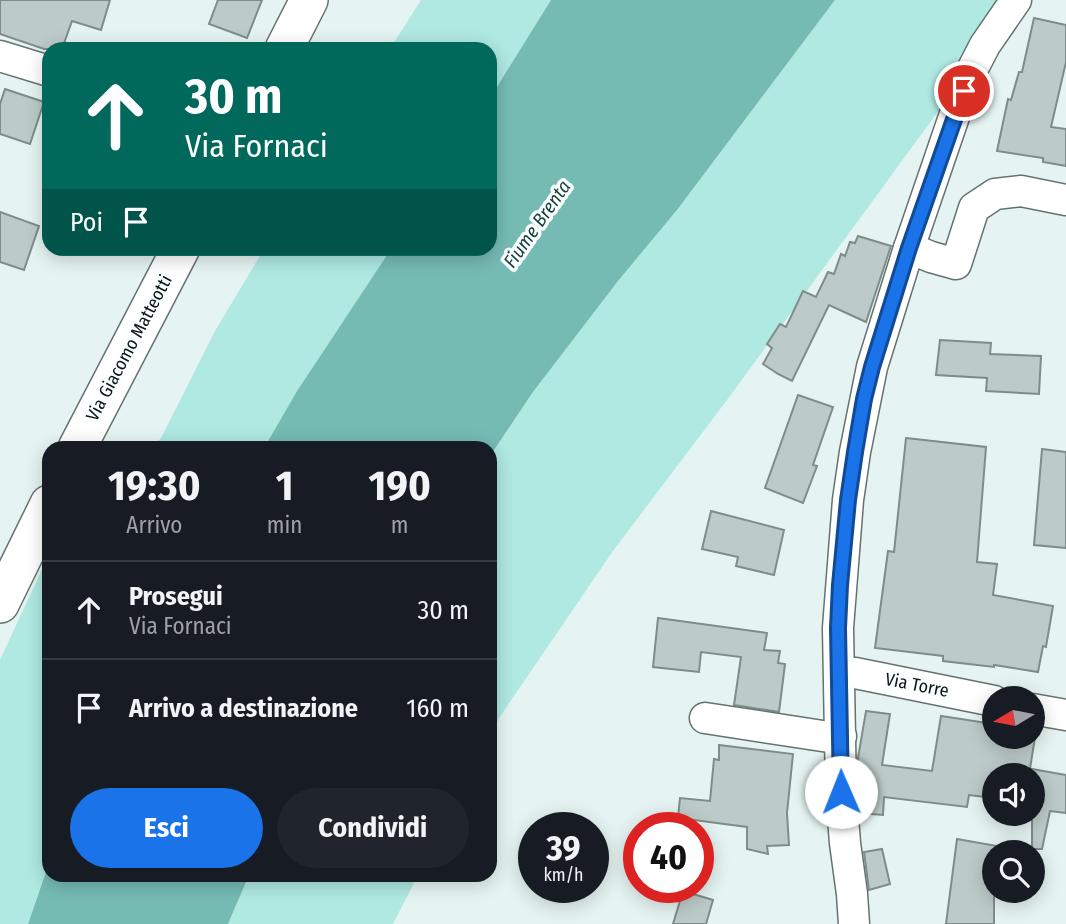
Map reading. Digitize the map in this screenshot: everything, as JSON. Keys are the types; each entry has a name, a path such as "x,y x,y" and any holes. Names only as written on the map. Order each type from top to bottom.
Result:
{"main road":[{"path":"288,42 309,0"},
{"name":"Via Giacomo Matteotti","path":"81,441 177,256"},
{"path":"0,604 42,518"}],"street":[{"path":"854,924 842,805 838,628 848,500 864,399 909,248 957,108 985,45 1016,0"},
{"path":"0,55 42,70"},
{"path":"909,248 956,264 974,208 995,194 1021,191 1066,200"},
{"name":"Via Torre","path":"840,672 982,699"},
{"path":"1045,711 1066,715"},
{"path":"705,718 829,737 841,736"}],"shaded area":[{"path":"421,0 551,0 497,87 497,42 394,42"},
{"path":"835,0 1027,0 964,76 613,551 497,722 497,446 533,392 618,281 677,210"},
{"path":"260,256 386,256 297,391 268,441 158,441 215,331"},
{"path":"42,569 42,882 28,924 0,924 0,660"},
{"path":"246,882 414,882 393,924 228,924"}],"water":[{"name":"Fiume Brenta","path":"551,0 835,0 677,210 618,281 533,392 497,446 497,441 268,441 297,391 386,256 497,256 497,87"},
{"path":"42,882 246,882 228,924 28,924"}],"building":[{"path":"0,0 110,0 101,30 72,21 64,42 42,42 42,48 0,34"},
{"path":"218,0 262,0 247,38 209,24"},
{"path":"1034,18 1066,25 1066,62 1051,127 1066,129 1066,166 1043,162 1043,158 997,151 1008,99 1011,100 1019,72 1022,72"},
{"path":"5,89 42,101 30,144 0,134 0,104"},
{"path":"0,212 39,226 24,270 0,262"},
{"path":"858,236 891,246 866,322 829,305 792,381 778,374 763,364 772,348 767,344 780,324 786,327 803,291 816,297 828,272 834,274 841,254 845,256 850,242 855,243"},
{"path":"940,340 991,343 990,354 1041,356 1039,394 986,391 987,378 936,375"},
{"path":"798,395 833,407 813,465 817,466 803,503 765,488"},
{"path":"906,438 986,447 977,562 997,564 993,595 1053,606 1046,647 1043,646 1038,672 943,661 943,656 875,648 888,551 894,552"},
{"path":"1042,449 1066,452 1066,548 1034,545"},
{"path":"711,511 784,530 774,575 736,566 738,557 702,549"},
{"path":"658,618 767,633 764,650 780,651 778,663 785,664 779,712 734,705 741,657 701,652 699,672 653,667"},
{"path":"866,711 890,714 882,765 932,771 941,716 982,722 982,749 1033,749 1031,763 982,763 982,797 969,795 967,807 884,797 883,815 860,813 858,758"},
{"path":"719,745 793,754 787,813 789,845 767,846 768,854 747,849 747,827 714,823 714,812 679,812 680,798 710,801 714,759 719,760"},
{"path":"1045,771 1066,775 1066,813 1050,811 1044,840 1032,840 1032,826 1045,826"},
{"path":"957,839 982,843 982,903 994,903 994,924 946,924"},
{"path":"882,849 890,884 869,890 864,852"},
{"path":"679,903 712,903 706,924 673,924"}],"route":[{"path":"841,792 838,628 840,585 848,500 864,399 909,248 964,91"}]}
